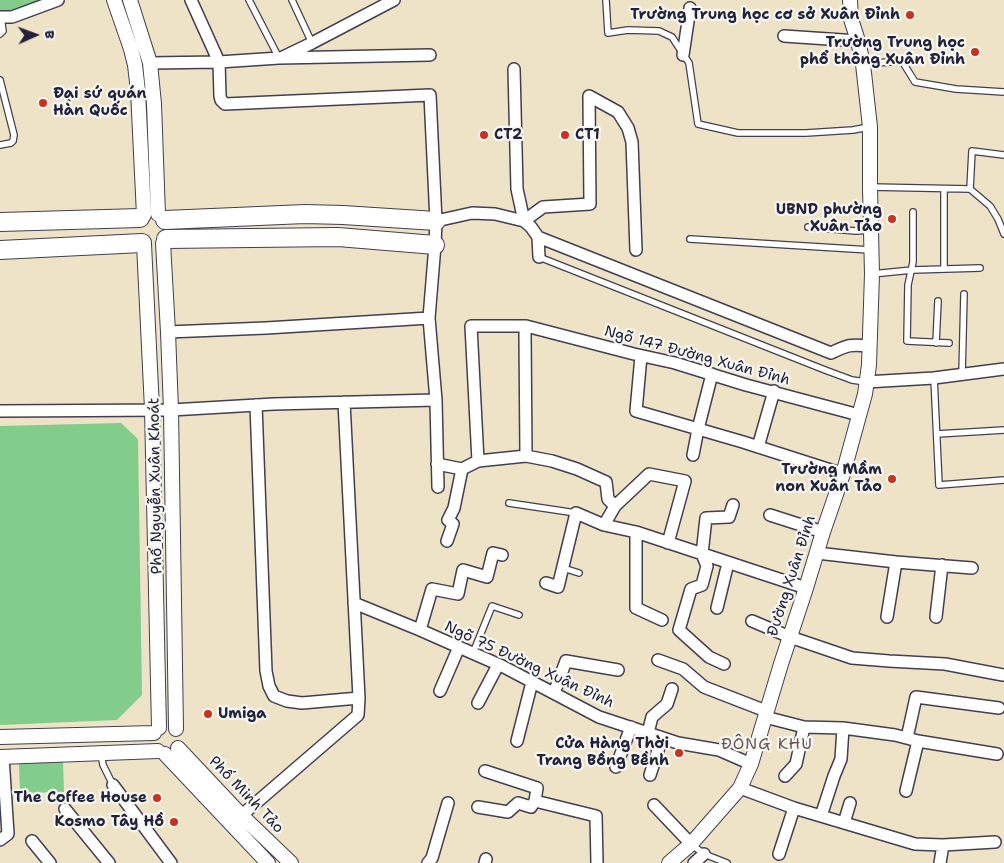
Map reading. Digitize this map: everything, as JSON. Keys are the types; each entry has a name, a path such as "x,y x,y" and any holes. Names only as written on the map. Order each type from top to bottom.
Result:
{"main road":[{"path":"0,222 305,214 436,221"},
{"path":"0,250 143,244 152,247 158,246 164,241 169,228 152,217"},
{"path":"143,244 138,239 135,228 137,223 152,217"},
{"path":"164,241 338,237 435,245"}],"street":[{"path":"0,17 12,16 58,0"},
{"path":"114,0 135,65 152,217"},
{"path":"130,0 150,63 154,104 152,217"},
{"path":"191,0 219,62 220,96 225,104 430,95 436,221 429,318 436,400 438,487"},
{"path":"279,58 394,0"},
{"name":"Đường Xuân Đỉnh","path":"669,863 691,844 740,788 751,764 823,532 843,474 865,394 869,365 872,274 870,127 863,64 851,19 850,0"},
{"path":"683,55 690,8"},
{"path":"784,36 858,41"},
{"path":"135,65 279,58 430,55"},
{"path":"514,69 518,189 524,221"},
{"path":"524,221 543,206 590,204 589,96 618,112 628,128 632,142 636,250"},
{"path":"436,221 472,213 495,214 524,221 532,227 538,237 539,257"},
{"path":"538,237 831,353 847,346 869,346"},
{"name":"Phố Nguyễn Xuân Khoát","path":"164,241 171,410 176,730"},
{"path":"143,244 152,410 156,730 152,741 153,746 162,752"},
{"path":"168,332 429,318"},
{"name":"Ngõ 147 Đường Xuân Đỉnh","path":"478,461 471,326 526,326 675,363 746,385 859,415"},
{"path":"526,326 526,456"},
{"path":"641,356 636,411 843,474"},
{"path":"866,382 934,378 1004,369"},
{"path":"693,455 712,374"},
{"path":"758,447 774,391"},
{"path":"0,411 171,410 256,405 436,400"},
{"path":"236,820 358,715 359,698 344,402"},
{"path":"256,405 266,671 269,686 274,696 287,701 302,703 359,698"},
{"path":"437,464 462,469 478,461 526,456 552,461 606,482 608,499 615,506"},
{"path":"447,542 453,524 448,520 454,508 462,469"},
{"path":"604,525 615,506 649,474 685,481 668,543"},
{"path":"724,664 709,657 679,630 692,589 702,585 707,566 702,554 706,518 728,517 733,505"},
{"path":"546,583 558,587 576,513 604,525 636,532 806,588"},
{"path":"770,516 823,532"},
{"path":"636,532 636,608 662,620"},
{"path":"420,630 432,589 458,594 463,570 487,577 493,553 502,555"},
{"path":"817,553 972,568"},
{"path":"887,617 896,562"},
{"path":"717,608 728,563"},
{"path":"936,618 942,565"},
{"name":"Ngõ 75 Đường Xuân Đỉnh","path":"354,603 473,653 599,717 678,743 719,750 751,764"},
{"path":"752,621 790,637 852,658 945,664 1003,675"},
{"path":"440,691 459,647"},
{"path":"658,660 683,668 704,687 766,714 804,727 842,728 895,735 997,754"},
{"path":"554,693 566,661 618,670"},
{"path":"478,703 498,665"},
{"path":"517,741 532,682"},
{"path":"648,733 652,716 667,704 672,688"},
{"path":"906,791 916,697 999,708"},
{"path":"0,737 156,730 166,725 171,726 180,735 178,748 170,754 162,752 101,753 1,757 8,834 0,840"},
{"path":"616,767 630,727"},
{"path":"785,776 796,764 804,727"},
{"path":"821,816 841,758 842,728"},
{"path":"650,775 662,738"},
{"name":"Phố Minh Tảo","path":"178,748 268,863"},
{"name":"Phố Minh Tảo","path":"162,752 236,820 291,863"},
{"path":"478,807 508,812 518,803 531,807 535,801 537,788 485,771"},
{"path":"113,785 167,861"},
{"path":"740,788 794,808 915,844 943,845 995,842"},
{"path":"535,801 596,816 597,863"},
{"path":"428,863 432,858 448,803"},
{"path":"844,824 850,803"},
{"path":"654,805 691,844"},
{"path":"779,854 794,808"},
{"path":"65,810 109,863"},
{"path":"32,841 50,863"},
{"path":"940,863 943,845"},
{"path":"694,863 704,854"}],"lane":[{"path":"249,0 279,58"},
{"path":"292,0 312,43"},
{"path":"606,0 608,33 628,30 659,31 672,37 689,63 698,124 738,133 806,133 870,127"},
{"path":"0,17 3,31 0,34"},
{"path":"863,64 902,61 915,82 956,89 1004,92"},
{"path":"0,80 14,135 11,143 0,145"},
{"path":"970,189 972,151 1004,155"},
{"path":"870,187 970,189 990,206 1004,234"},
{"path":"944,189 944,269"},
{"path":"913,212 912,270 908,284 908,341 949,343"},
{"path":"808,228 871,230"},
{"path":"690,239 871,250"},
{"path":"539,257 825,370 852,380 866,382"},
{"path":"872,274 912,270 980,268"},
{"path":"962,375 964,294"},
{"path":"936,343 938,300"},
{"path":"934,378 939,485 1004,480"},
{"path":"937,434 1004,430"},
{"path":"509,503 576,513"},
{"path":"563,568 579,573"},
{"path":"473,653 492,606 519,615"},
{"path":"101,753 103,765 113,785"},
{"path":"691,844 704,854 727,863"}],"green space":[{"path":"0,0 38,0 11,12 0,12"},
{"path":"121,423 138,439 142,695 117,720 0,725 0,426"},
{"path":"63,762 64,792 20,793 19,764"}],"place":[{"name":"Trường Trung học cơ sở Xuân Đỉnh","path":"910,15"},
{"name":"Trường Trung học phổ thông Xuân Đỉnh","path":"975,52"},
{"name":"Đại sứ quán Hàn Quốc","path":"43,103"},
{"name":"CT2","path":"484,135"},
{"name":"CT1","path":"565,135"},
{"name":"UBND phường Xuân Tảo","path":"892,219"},
{"name":"Trường Mầm non Xuân Tảo","path":"892,479"},
{"name":"Umiga","path":"208,714"},
{"name":"Cửa Hàng Thời Trang Bồng Bềnh","path":"679,753"},
{"name":"The Coffee House","path":"157,798"},
{"name":"Kosmo Tây Hồ","path":"174,822"}],"district":[{"name":"ĐÔNG KHU","path":"767,745"}]}
